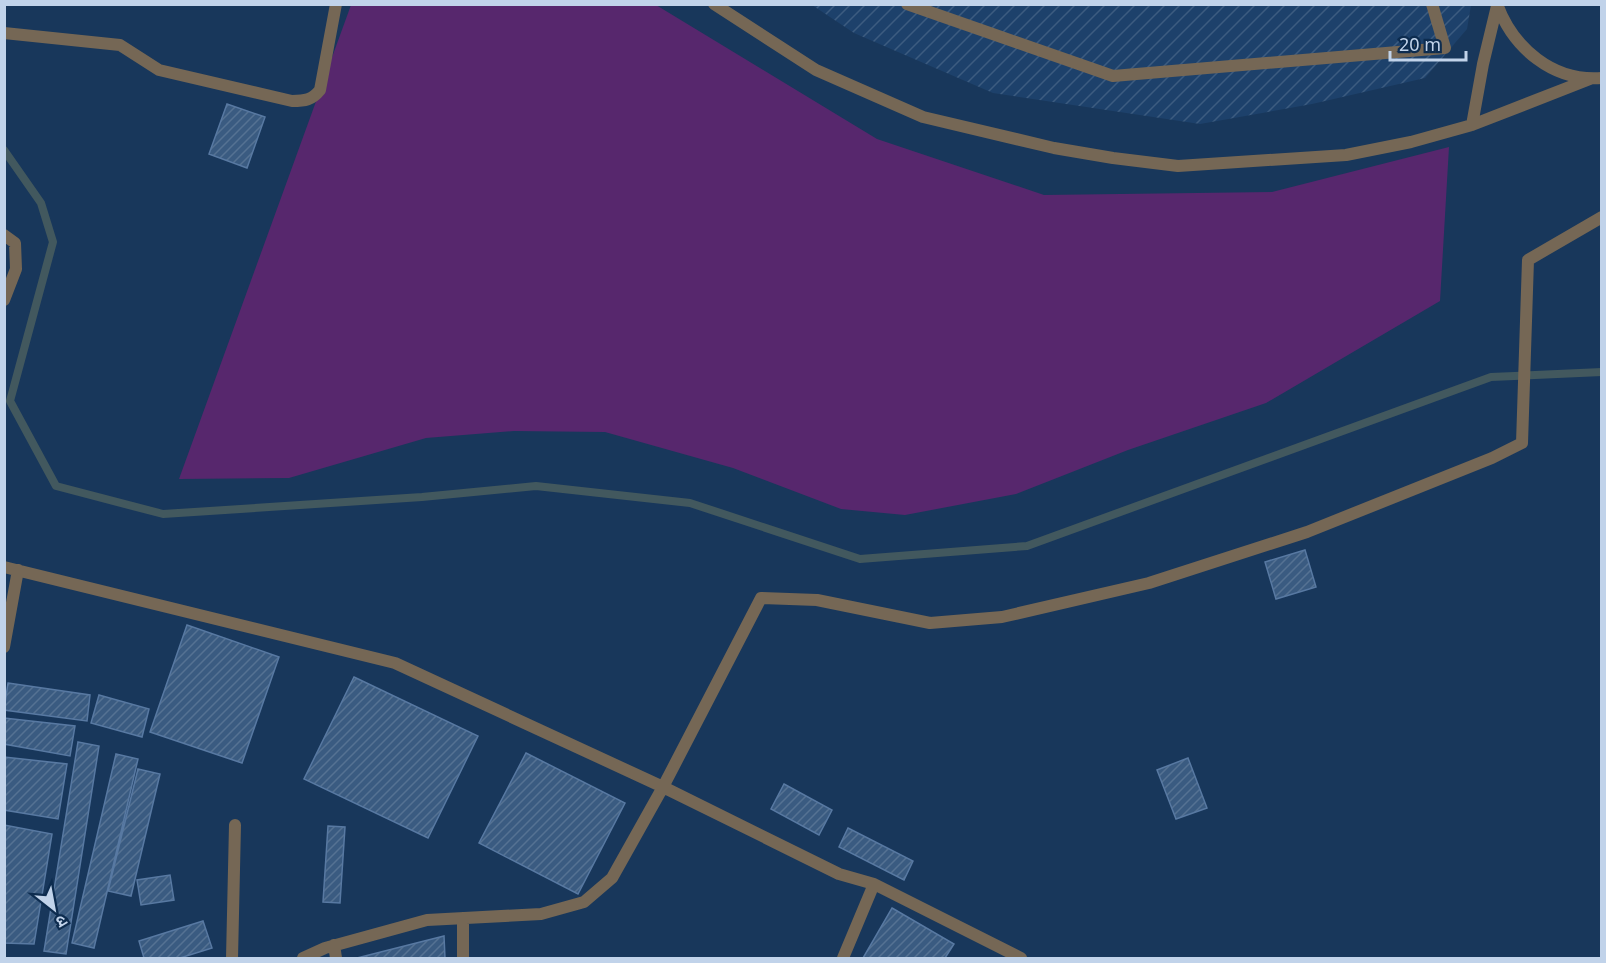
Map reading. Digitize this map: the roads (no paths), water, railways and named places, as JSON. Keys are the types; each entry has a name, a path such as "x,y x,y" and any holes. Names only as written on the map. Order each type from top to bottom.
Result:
{"street":[{"path":"4,33 120,45 159,70 292,101 304,101 310,100 320,90 336,4"},
{"path":"714,4 816,70 923,117 1113,158 1178,165 1306,159 1411,142 1473,125 1596,79"},
{"path":"907,4 1113,76 1445,48 1432,4"},
{"path":"1473,125 1483,64 1497,5"},
{"path":"1497,5 1511,34 1532,57 1559,72 1596,79"},
{"path":"303,958 334,945 427,920 541,914 584,902 612,878 663,788 761,598 817,600 930,623 1002,617 1149,583 1307,532 1522,443 1528,260 1602,217"},
{"path":"4,235 15,243 16,269 4,300"},
{"path":"4,567 395,663 663,788 839,874 874,884 1021,958"},
{"path":"4,647 18,570"},
{"path":"232,958 235,825"},
{"path":"843,958 874,884"},
{"path":"463,918 463,958"},
{"path":"334,945 336,958"}],"waterway":[{"path":"4,150 41,203 53,242 10,401 56,486 163,514 422,497 536,486 690,503 860,559 1027,546 1491,377 1602,372"}]}
